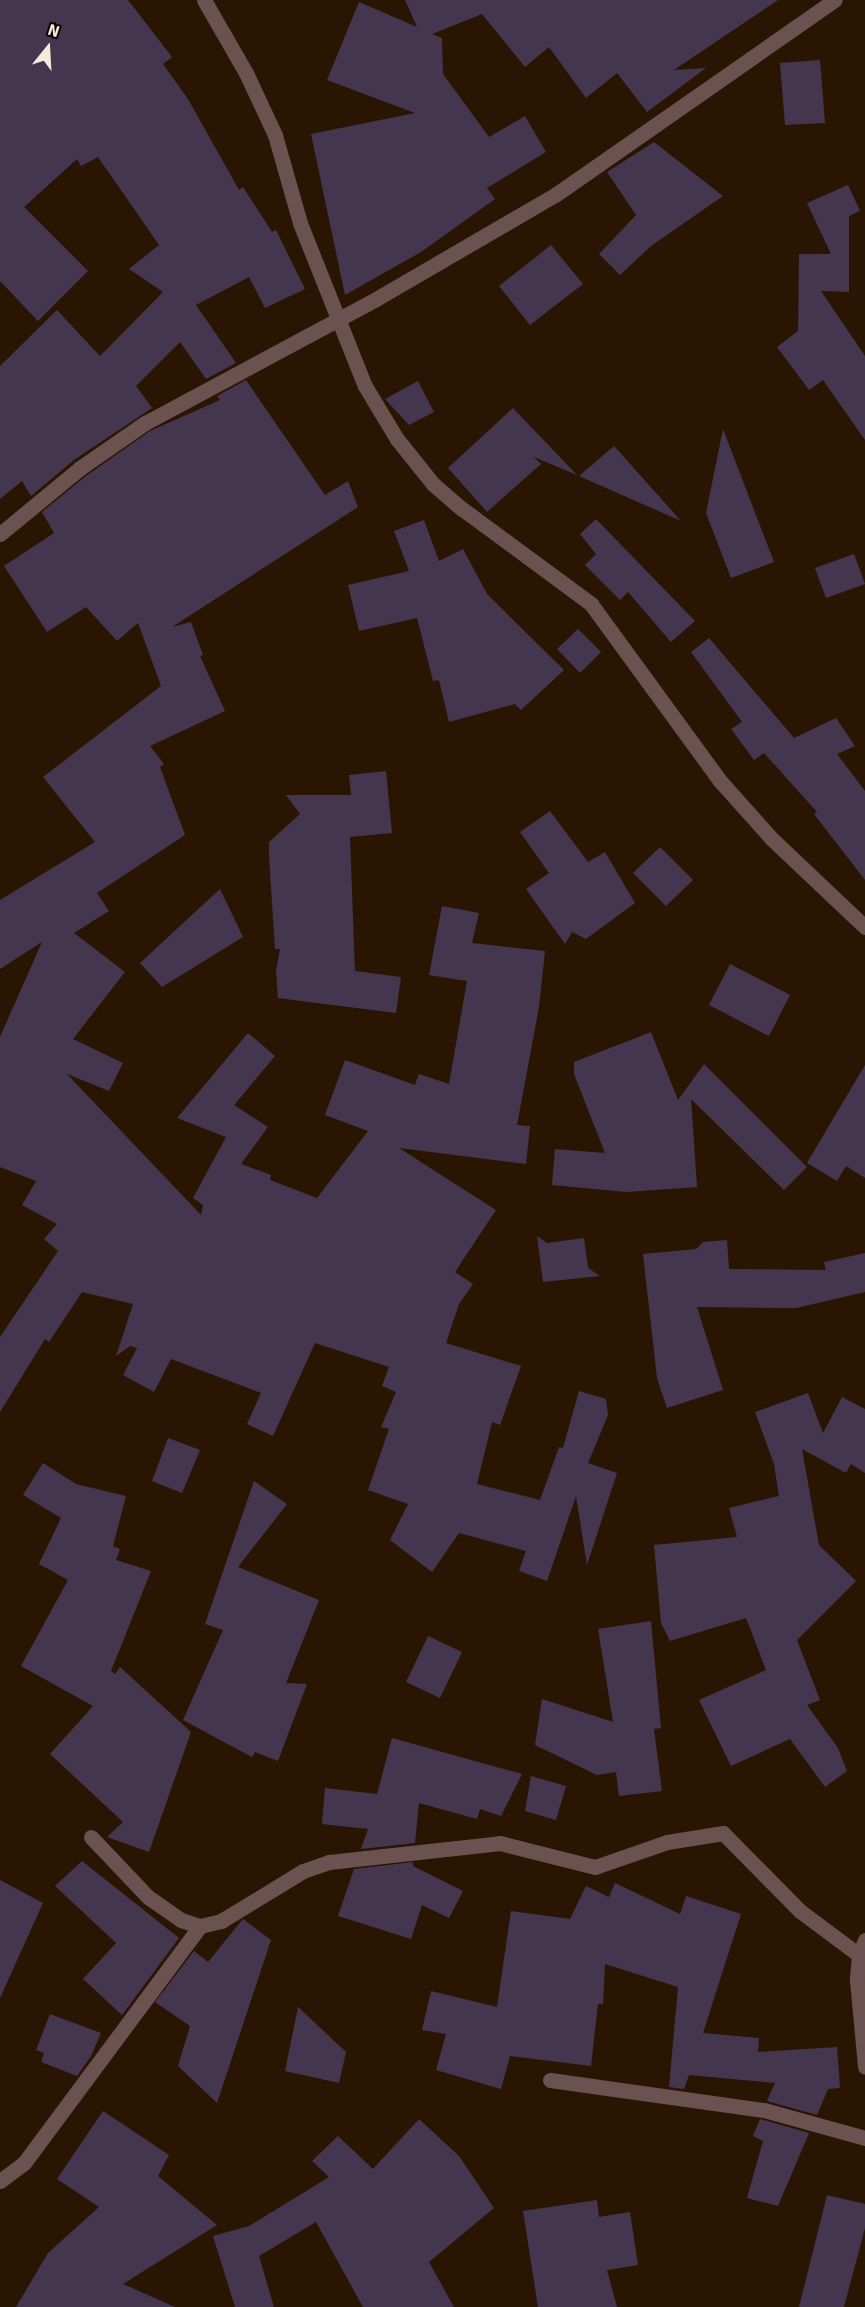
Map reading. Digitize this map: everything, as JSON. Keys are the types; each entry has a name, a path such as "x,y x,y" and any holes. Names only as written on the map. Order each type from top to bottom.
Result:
{"street":[{"path":"204,0 246,73 275,135 300,223 365,386 397,439 434,484 591,604 721,782 772,839 865,927"},
{"path":"0,534 80,468 145,423 555,195 835,0"},
{"path":"92,1837 148,1897 181,1920 200,1926 221,1921 303,1870 328,1862 500,1843 595,1868 667,1842 712,1833 732,1838 756,1870 800,1911 859,1955"},
{"path":"0,2181 24,2163 200,1926"},
{"path":"865,1940 859,1955 857,2008 865,2067"},
{"path":"550,2080 764,2110 865,2138"}],"building":[{"path":"0,0 128,0 172,57 163,64 188,99 239,190 243,187 272,232 276,230 305,289 265,308 249,277 196,305 236,363 206,379 180,342 136,386 152,408 74,460 31,496 22,481 0,499 0,366 57,310 100,356 163,292 129,269 159,245 98,157 81,166 77,159 24,207 88,271 38,321 0,281"},
{"path":"405,0 778,0 674,70 706,68 647,112 617,73 586,98 549,47 525,67 482,14 432,34 442,38 443,74 489,137 525,116 546,152 487,188 495,199 421,252 345,295 311,134 415,113 327,80 359,2 417,27"},
{"path":"820,60 825,123 785,125 780,63"},
{"path":"654,142 723,196 651,246 620,275 599,254 636,215 607,172"},
{"path":"848,185 860,211 849,216 849,292 821,291 865,356 865,440 823,380 809,390 777,347 798,331 799,254 831,254 807,203"},
{"path":"551,245 583,284 530,325 499,286"},
{"path":"246,380 325,495 348,481 358,507 172,627 191,622 203,655 200,656 225,711 150,746 164,764 160,767 185,835 97,893 109,911 74,933 125,972 73,1039 123,1063 109,1091 67,1074 201,1215 203,1205 193,1198 226,1137 177,1118 248,1033 275,1056 234,1105 268,1127 241,1164 271,1175 270,1180 317,1198 368,1131 325,1115 345,1060 415,1085 419,1074 449,1084 467,981 429,975 442,906 479,913 472,943 545,951 539,1007 517,1125 530,1126 526,1164 399,1148 496,1210 455,1272 473,1284 459,1304 446,1343 521,1366 500,1425 492,1422 477,1484 540,1500 559,1447 563,1448 579,1391 606,1399 608,1415 588,1463 617,1473 587,1565 576,1496 547,1581 519,1571 526,1551 459,1533 432,1572 390,1540 408,1504 368,1490 389,1429 381,1427 396,1392 382,1386 389,1367 315,1343 273,1436 247,1424 261,1393 171,1359 154,1392 123,1375 137,1348 130,1346 116,1356 133,1304 82,1292 49,1342 45,1339 0,1412 0,1337 58,1251 44,1239 57,1224 22,1205 36,1181 0,1167 0,1037 42,942 0,969 0,900 95,842 43,777 161,686 138,623 117,641 86,607 47,632 4,566 54,533 42,512 86,476 150,431 220,400 217,396"},
{"path":"418,381 434,412 409,425 385,399"},
{"path":"513,408 577,475 534,457 541,464 487,512 448,468"},
{"path":"723,429 774,562 731,578 706,513"},
{"path":"614,446 681,521 579,476"},
{"path":"596,519 695,621 671,642 628,592 620,600 585,565 596,554 580,534"},
{"path":"424,520 439,561 463,549 487,594 564,670 521,710 515,704 449,722 439,680 433,681 417,618 359,631 348,585 409,571 394,531"},
{"path":"854,554 865,584 826,598 815,568"},
{"path":"578,629 601,652 580,673 557,649"},
{"path":"709,638 794,738 836,718 855,746 837,754 865,791 865,880 814,814 817,812 764,753 754,760 731,729 742,722 691,652"},
{"path":"386,771 392,833 350,837 355,971 401,977 396,1013 278,998 276,971 280,949 275,949 269,842 300,814 286,795 351,795 349,775"},
{"path":"550,811 588,862 605,852 635,903 586,939 572,932 565,944 526,889 549,873 520,832"},
{"path":"660,847 693,880 666,906 633,873"},
{"path":"220,889 243,937 162,987 140,963"},
{"path":"730,964 790,995 769,1036 709,1005"},
{"path":"651,1032 678,1100 704,1064 807,1167 784,1190 691,1099 697,1187 626,1192 552,1185 555,1149 605,1153 574,1074 574,1062"},
{"path":"865,1065 865,1178 846,1166 837,1181 807,1163"},
{"path":"537,1236 547,1243 584,1238 588,1268 600,1276 543,1282"},
{"path":"727,1240 729,1269 826,1270 824,1262 865,1253 865,1292 796,1308 697,1307 723,1390 667,1408 657,1378 643,1254 696,1249 703,1242"},
{"path":"808,1393 823,1433 842,1397 865,1409 865,1473 851,1464 846,1473 802,1449 819,1545 856,1581 797,1640 820,1700 807,1705 838,1748 847,1771 825,1787 790,1739 731,1766 699,1700 766,1670 746,1618 670,1641 661,1623 654,1545 737,1537 729,1508 779,1496 774,1464 755,1412"},
{"path":"168,1438 200,1450 182,1493 152,1481"},
{"path":"43,1463 76,1484 126,1496 113,1546 120,1549 116,1560 151,1571 111,1671 115,1674 120,1667 191,1732 149,1852 107,1837 123,1822 50,1754 93,1706 21,1666 68,1580 39,1564 61,1518 23,1495"},
{"path":"254,1481 287,1504 238,1567 319,1600 286,1683 307,1684 278,1761 255,1752 252,1757 183,1720 223,1630 205,1624"},
{"path":"651,1621 661,1728 654,1729 662,1791 619,1796 616,1772 597,1775 535,1745 542,1699 613,1722 598,1629"},
{"path":"428,1636 462,1652 440,1698 406,1682"},
{"path":"392,1738 522,1774 501,1816 480,1809 477,1819 419,1803 415,1843 361,1849 368,1829 322,1824 325,1788 377,1794"},
{"path":"531,1776 566,1786 556,1820 525,1811"},
{"path":"82,1861 179,1938 122,2015 83,1979 116,1943 55,1886"},
{"path":"413,1862 413,1866 463,1891 449,1918 422,1905 411,1939 338,1916 354,1869"},
{"path":"0,1880 43,1903 0,1998"},
{"path":"615,1883 680,1914 686,1896 741,1914 703,2033 759,2038 758,2052 837,2047 840,2088 828,2089 817,2115 767,2101 775,2083 689,2075 684,2089 669,2087 678,1987 605,1964 603,2004 598,2004 591,2066 510,2056 501,2089 436,2070 446,2034 422,2030 431,1991 497,2007 511,1911 570,1919 586,1886 609,1897"},
{"path":"243,1919 271,1940 217,2103 178,2066 190,2026 155,2002 194,1951 208,1962"},
{"path":"298,2007 346,2052 339,2083 285,2071"},
{"path":"50,2014 101,2033 91,2056 77,2076 41,2062 44,2053 36,2050"},
{"path":"103,2111 169,2155 158,2176 217,2225 123,2284 175,2307 16,2307 48,2253 99,2207 57,2179"},
{"path":"419,2119 459,2156 494,2208 429,2262 454,2307 363,2307 316,2222 259,2256 274,2307 235,2307 213,2236 249,2226 329,2177 312,2161 338,2136 373,2169"},
{"path":"760,2119 809,2133 778,2206 747,2198 763,2141 753,2136"},
{"path":"827,2195 865,2204 865,2228 844,2307 799,2307"},
{"path":"597,2200 599,2217 630,2212 638,2265 607,2270 617,2307 538,2307 523,2211"}]}
